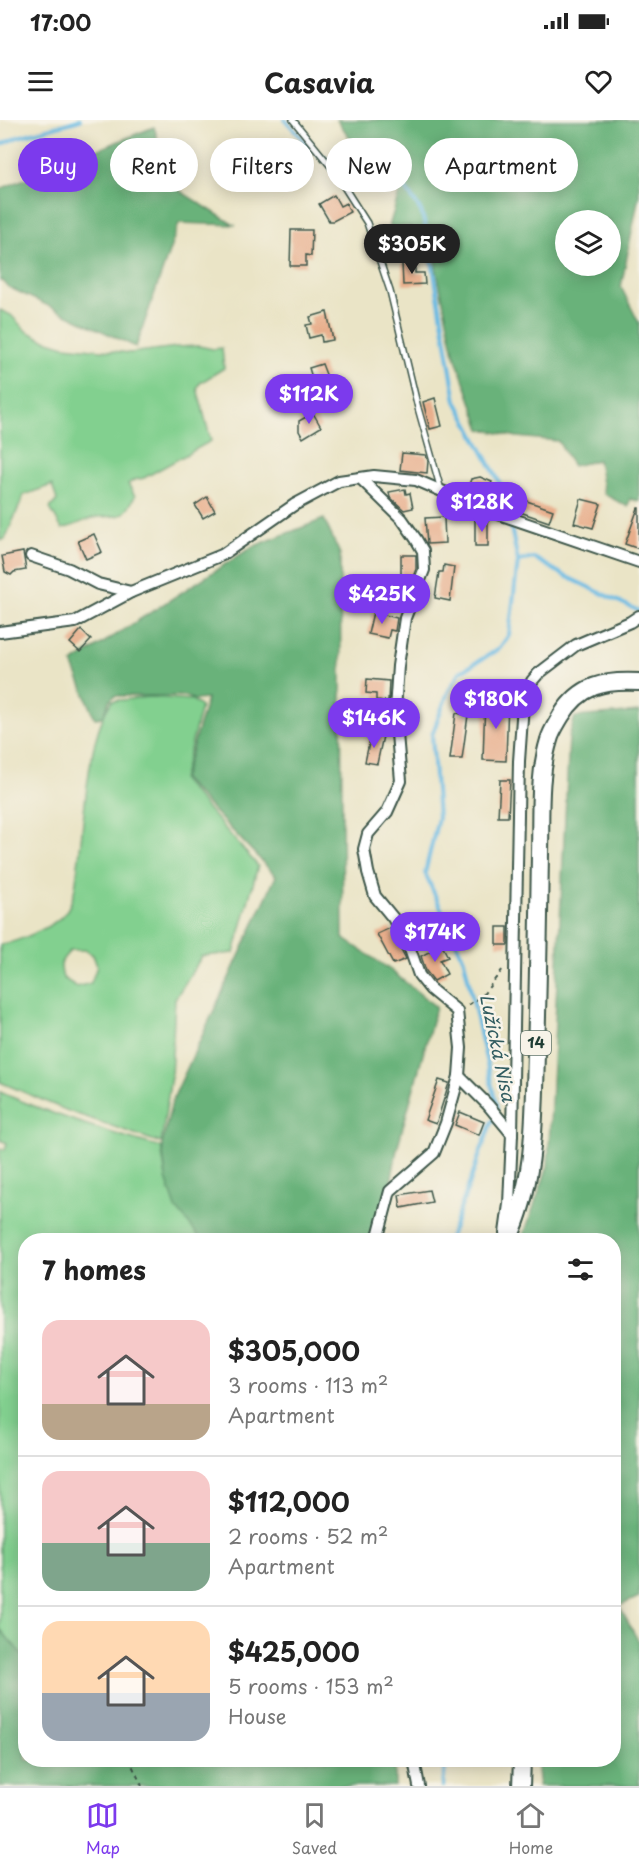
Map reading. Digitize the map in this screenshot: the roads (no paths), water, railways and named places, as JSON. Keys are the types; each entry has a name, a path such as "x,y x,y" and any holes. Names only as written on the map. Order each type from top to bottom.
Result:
{"main road":[{"name":"14","path":"509,1233 525,1198 531,1161 542,795 549,739 569,704 582,692 594,685 605,683 639,682"},
{"path":"521,1786 522,1767"}],"street":[{"path":"0,632 75,622 131,592 222,555 294,505 339,481 374,476 416,480 484,508 639,562"},
{"path":"360,478 402,519 416,539 423,551 424,570 405,618 398,666 395,710 400,781 387,812 368,834 364,849 368,872 375,896 393,918 410,949 420,975 430,989 457,1011 460,1048 459,1076 446,1123 434,1153 390,1191 379,1233"},
{"path":"31,556 69,569 98,584 131,592"},
{"path":"507,1233 512,1134 519,761 523,704 532,681 566,652 576,645 639,616"},
{"path":"459,1076 512,1134"},
{"path":"415,1767 419,1786"}],"lane":[{"path":"293,120 332,168 367,222 390,291 418,408 441,490"}],"waterway":[{"path":"0,145 18,137 80,120"},
{"path":"285,120 316,153 352,172 379,160 388,163 421,211 427,232 456,401 503,489 518,561"},
{"name":"Lužická Nisa","path":"497,1109 464,960 425,873 438,818 432,735 448,692 460,672 499,649 509,635 518,561 534,558 565,576 639,611"},
{"name":"Lužická Nisa","path":"452,1233 491,1123 496,1117"},
{"name":"Lužická Nisa","path":"443,1786 445,1767"}]}
